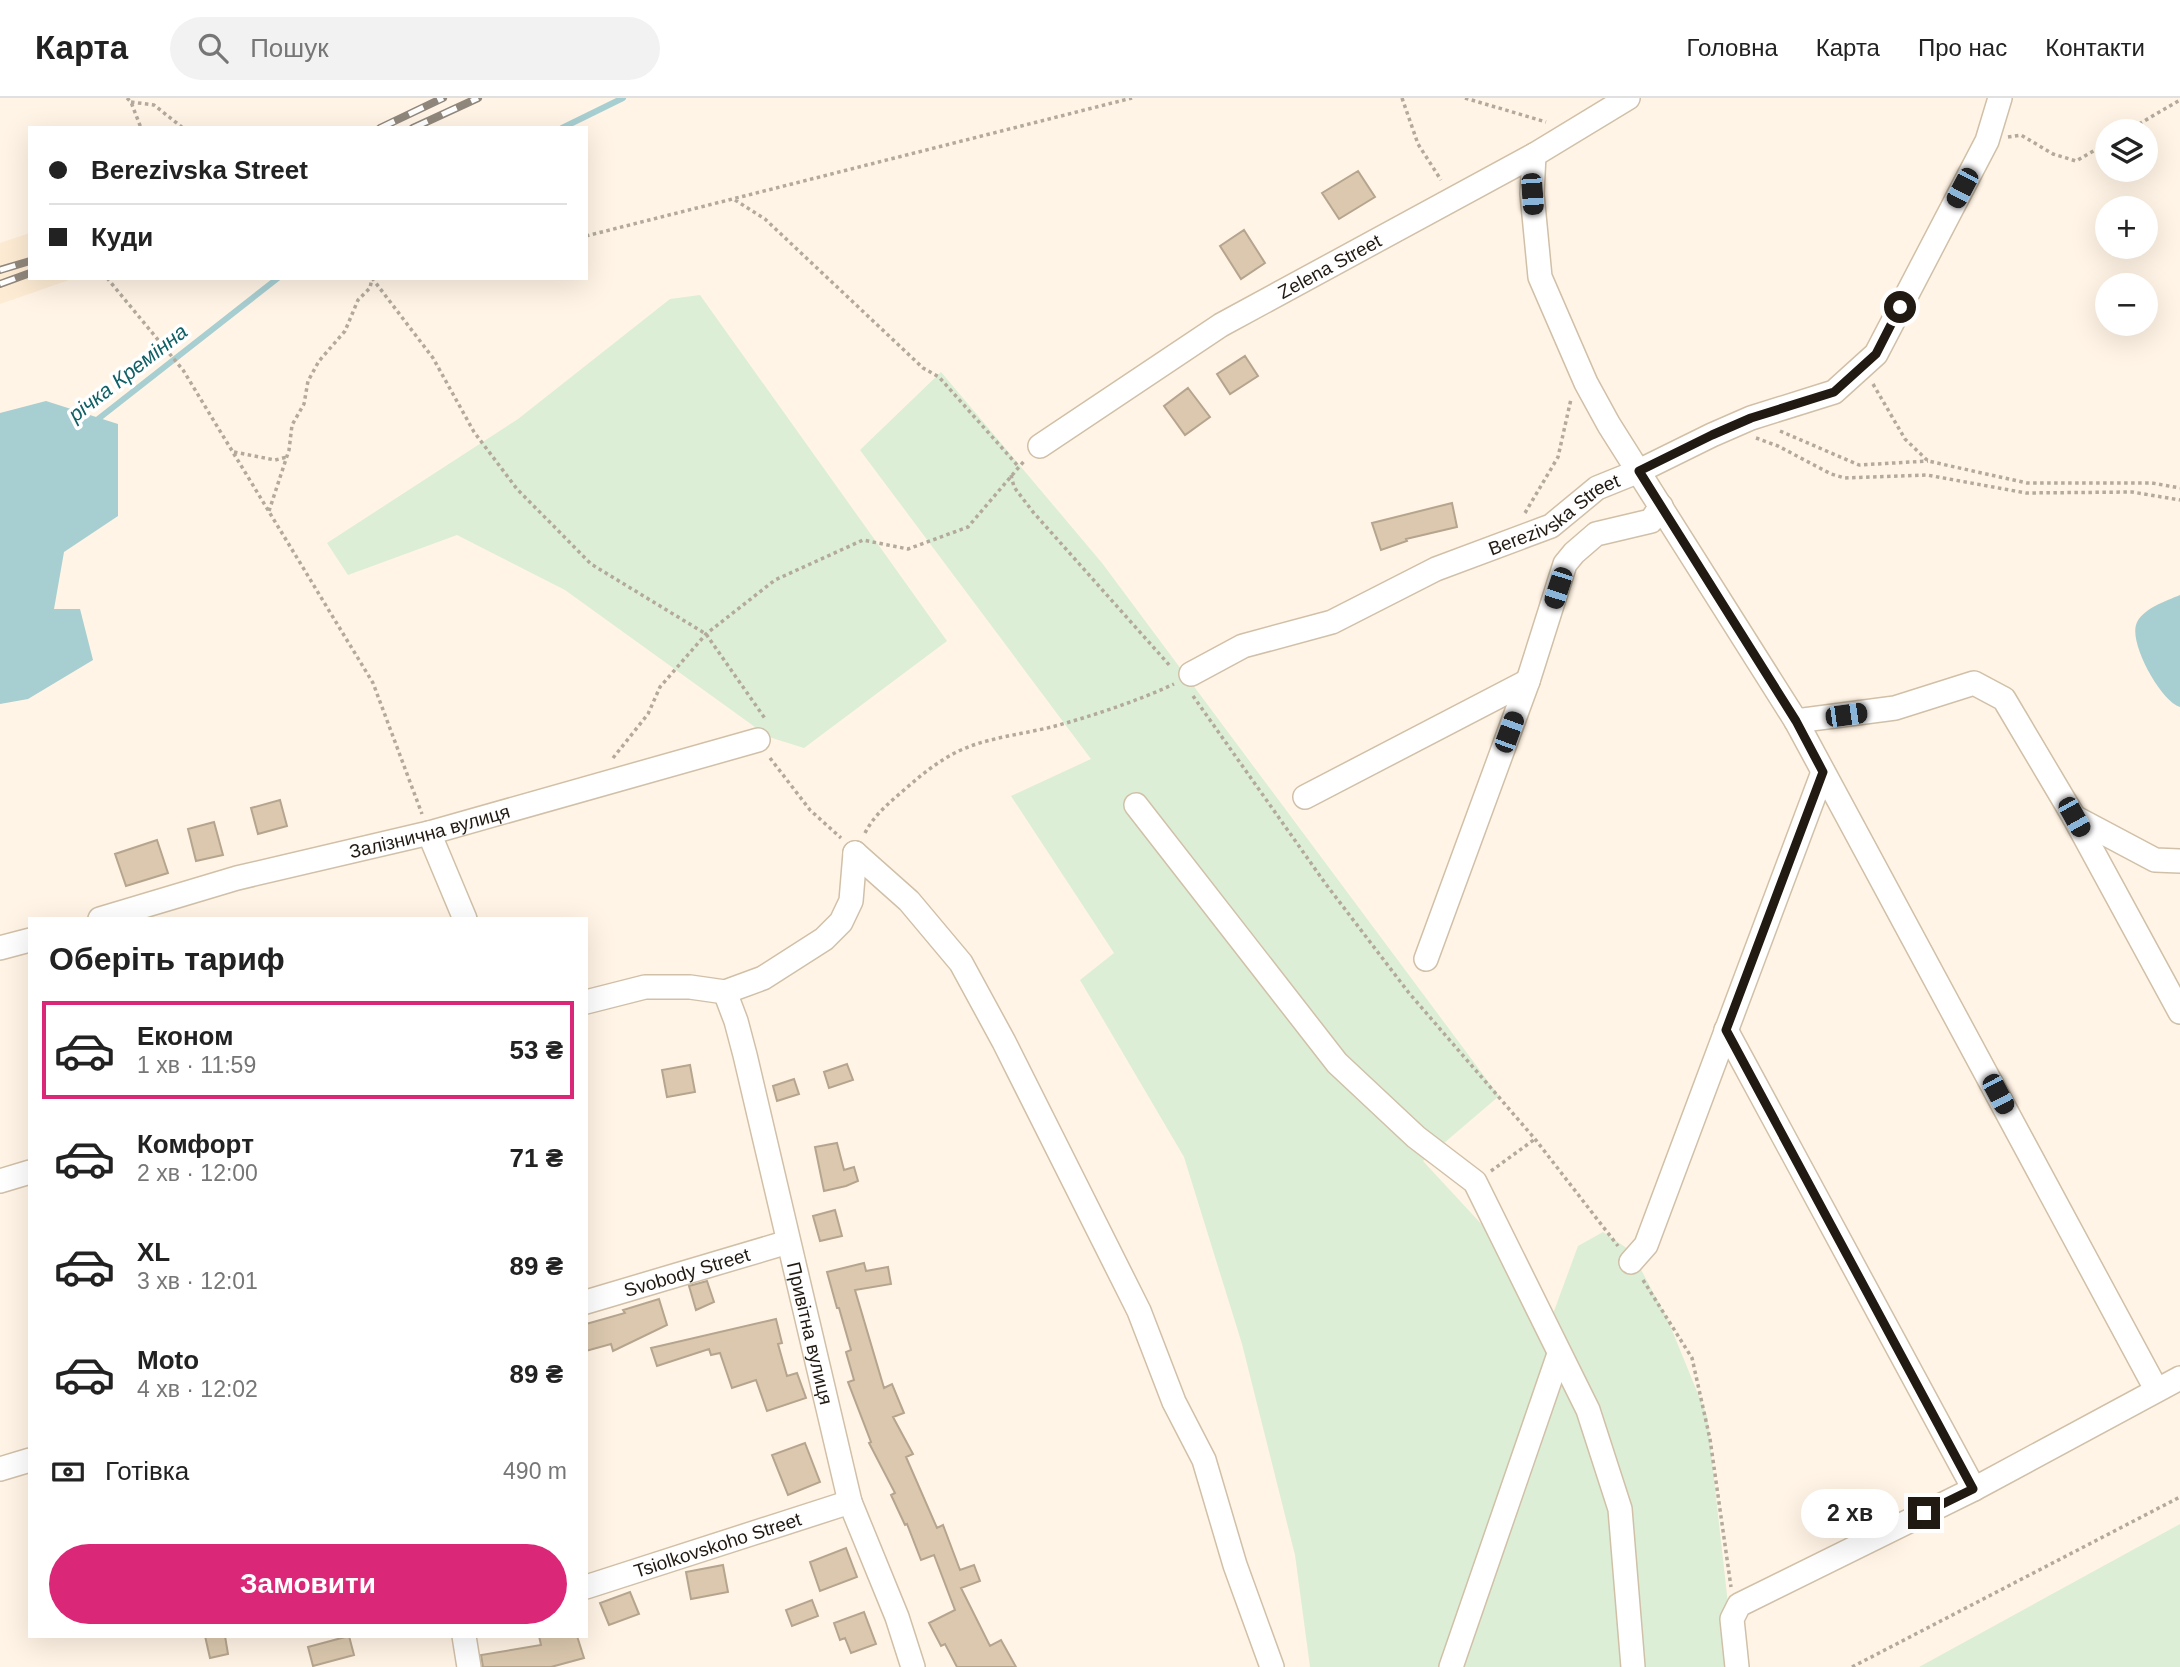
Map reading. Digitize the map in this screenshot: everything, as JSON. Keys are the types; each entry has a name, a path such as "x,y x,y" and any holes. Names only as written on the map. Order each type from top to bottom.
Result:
{"street":[{"name":"Zelena Street","path":"1040,446 1222,326 1534,155 1628,98"},
{"name":"Berezivska Street","path":"1187,677 1243,646 1332,622 1436,569 1551,526 1597,488 1639,471 1712,435 1752,428 1834,392 1876,354 1987,141 2000,98"},
{"path":"1534,155 1532,194 1540,277 1578,366 1609,425 1796,721 2156,1389"},
{"path":"1426,959 1528,681 1565,564 1596,534 1651,522 1661,506"},
{"path":"1305,797 1528,681"},
{"path":"1796,721 1895,708 1974,683 2004,699 2074,817 2180,1012"},
{"name":"Залізнична вулиця","path":"107,917 237,878 429,833 758,740"},
{"path":"1631,1262 1646,1245 1823,772"},
{"path":"1136,805 1338,1063 1416,1137 1475,1182 1588,1410 1620,1509 1633,1667"},
{"path":"2074,817 2155,860 2180,861"},
{"path":"429,833 464,917"},
{"path":"588,1002 646,987 690,987 725,992 763,978 824,939 841,922 851,901 855,853"},
{"path":"855,853 909,901 961,963 1004,1042 1139,1311 1174,1402 1204,1460 1236,1565 1272,1667"},
{"path":"0,948 28,941"},
{"name":"Привітна вулиця","path":"725,992 739,1032 850,1502 897,1618 913,1667"},
{"path":"1726,1030 1973,1489"},
{"path":"0,1181 28,1173"},
{"name":"Svobody Street","path":"588,1301 788,1242"},
{"path":"1451,1667 1559,1354"},
{"path":"1737,1667 1732,1619 1739,1605 1973,1489 2180,1378"},
{"path":"0,1469 28,1461"},
{"name":"Tsiolkovskoho Street","path":"588,1586 850,1502"},
{"path":"464,1638 469,1667"}],"path":[{"path":"127,98 140,126"},
{"path":"588,236 735,201 1132,98"},
{"path":"1402,98 1418,144 1439,177 1458,196"},
{"path":"1465,98 1547,122 1579,127"},
{"path":"2148,119 2180,100"},
{"path":"131,102 154,105 180,126"},
{"path":"1987,141 2021,135 2053,154 2076,161 2095,150"},
{"path":"589,786 648,715 660,687 706,634 775,580 863,540 908,549 968,527 1018,466 939,377 923,368 765,219 735,201"},
{"path":"109,280 184,370 373,683 429,833"},
{"path":"269,511 287,457 292,425 304,404 308,381 319,361 345,331 358,300 370,288 372,280"},
{"path":"374,280 433,358 474,432 517,489 591,564 706,634 766,720 758,740 782,776 810,810 855,853 870,822 924,772 952,754 984,742 1059,725 1103,711 1151,694 1187,677"},
{"path":"1876,354 1873,384 1905,439 1928,461"},
{"path":"1509,540 1558,457 1578,366"},
{"path":"1752,428 1858,465 1928,461 2027,483 2152,483 2180,488"},
{"path":"1752,428 1778,446 1831,474 1845,478 1927,475 2026,494 2132,492 2180,500"},
{"path":"233,452 275,460 287,457"},
{"path":"1010,475 1014,486 1033,512 1187,677 1325,883 1409,993 1535,1139 1631,1262 1692,1358 1710,1440 1735,1610"},
{"path":"1475,1182 1535,1139"},
{"path":"1853,1667 2180,1497"}],"shaded area":[{"path":"28,234 28,280 69,280 0,304 0,243"}],"green space":[{"path":"700,295 947,641 804,748 769,737 565,590 457,535 348,575 327,543 518,419 670,299"},
{"path":"941,372 1102,563 1499,1096 1423,1161 1485,1228 1547,1330 1578,1246 1603,1232 1631,1251 1667,1318 1707,1416 1735,1667 1310,1667 1295,1555 1242,1344 1184,1157 1080,980 1114,953 1011,796 1091,759 860,450"},
{"path":"2180,1524 2180,1667 1919,1667"}],"water":[{"path":"46,401 118,424 118,516 64,552 54,609 80,609 93,660 28,699 0,704 0,413"},
{"path":"2180,595 2180,707 2172,703 2156,684 2142,658 2135,634 2136,625 2143,614"}],"building":[{"path":"1358,171 1375,197 1339,219 1322,193"},
{"path":"1244,230 1265,263 1241,279 1220,246"},
{"path":"1245,356 1258,376 1230,394 1217,374"},
{"path":"1188,388 1210,417 1185,435 1164,406"},
{"path":"1452,503 1457,527 1406,539 1407,541 1381,550 1372,523"},
{"path":"280,800 287,826 258,834 251,808"},
{"path":"214,822 223,855 196,861 188,829"},
{"path":"157,840 168,873 126,886 115,854"},
{"path":"847,1064 853,1080 829,1088 824,1072"},
{"path":"690,1065 695,1092 667,1097 662,1070"},
{"path":"794,1079 799,1094 777,1101 773,1086"},
{"path":"837,1143 844,1170 854,1167 858,1181 824,1191 815,1147"},
{"path":"835,1210 842,1236 820,1241 813,1216"},
{"path":"864,1263 866,1271 888,1267 891,1284 855,1290 884,1388 892,1384 904,1413 893,1417 913,1454 906,1457 937,1528 943,1525 960,1570 974,1565 980,1581 961,1588 990,1646 1001,1640 1016,1667 957,1667 945,1644 941,1646 929,1623 955,1610 934,1555 921,1560 907,1524 905,1525 891,1495 895,1493 869,1443 871,1442 848,1382 854,1380 846,1352 851,1350 827,1272"},
{"path":"707,1281 714,1302 696,1310 689,1286"},
{"path":"659,1299 667,1325 613,1351 611,1344 588,1350 588,1323 625,1313 623,1310"},
{"path":"776,1319 782,1343 778,1344 787,1376 797,1373 806,1398 767,1411 756,1380 732,1388 720,1353 711,1355 709,1349 657,1366 651,1348"},
{"path":"805,1443 820,1482 788,1495 772,1455"},
{"path":"846,1548 857,1577 820,1591 810,1562"},
{"path":"723,1565 728,1592 691,1599 686,1572"},
{"path":"630,1592 639,1614 609,1625 600,1603"},
{"path":"812,1600 818,1616 792,1626 786,1610"},
{"path":"864,1612 876,1644 851,1653 845,1638 840,1640 834,1623"},
{"path":"205,1638 225,1638 228,1654 210,1658"},
{"path":"350,1638 354,1655 313,1666 308,1647"},
{"path":"539,1638 578,1638 584,1658 551,1667 483,1667 481,1655 541,1645"}],"waterway":[{"name":"річка Кремінна","path":"566,126 623,98"},
{"name":"річка Кремінна","path":"93,423 275,280"}],"railway":[{"path":"384,126 443,98"},
{"path":"417,126 478,98"},
{"path":"0,270 28,262"},
{"path":"0,284 28,274"}],"route":[{"path":"1900,307 1876,354 1834,392 1751,418 1639,471 1796,721 1823,772 1726,1030 1973,1489 1924,1513"}]}
